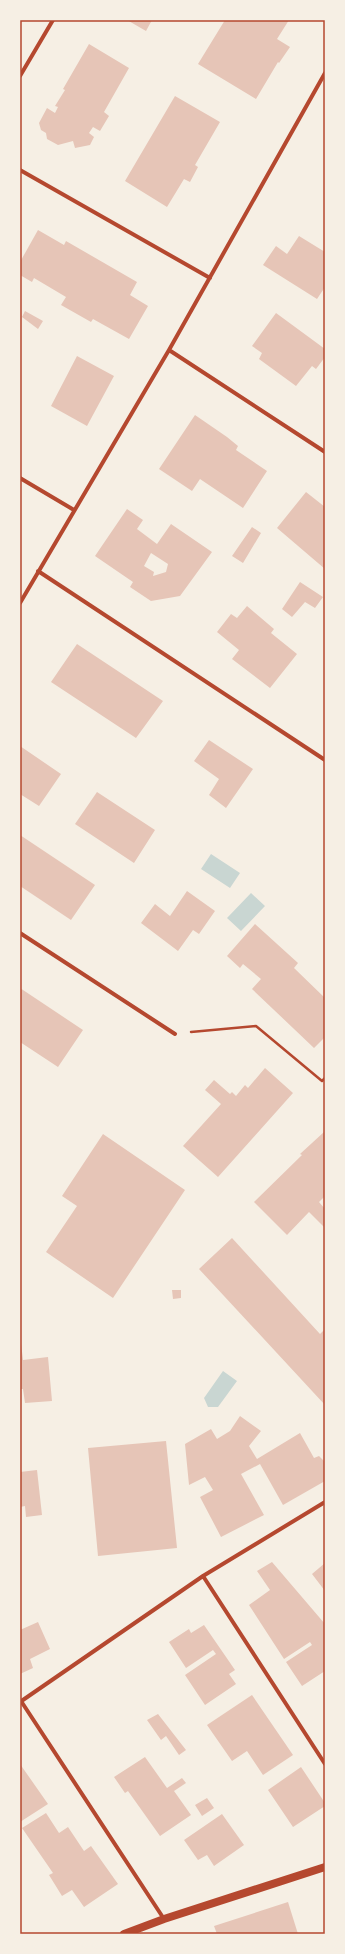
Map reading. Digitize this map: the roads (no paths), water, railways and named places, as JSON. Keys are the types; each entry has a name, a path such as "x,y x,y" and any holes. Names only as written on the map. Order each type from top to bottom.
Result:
{"main road":[{"path":"124,1934 164,1919 325,1868"}],"street":[{"path":"20,76 53,20"},
{"path":"20,603 169,350 325,73"},
{"path":"20,170 210,278"},
{"path":"169,350 325,452"},
{"path":"20,478 74,510"},
{"path":"38,571 325,760"},
{"path":"20,933 175,1034"},
{"path":"164,1919 21,1702 203,1576 325,1502"},
{"path":"203,1576 325,1764"}]}
